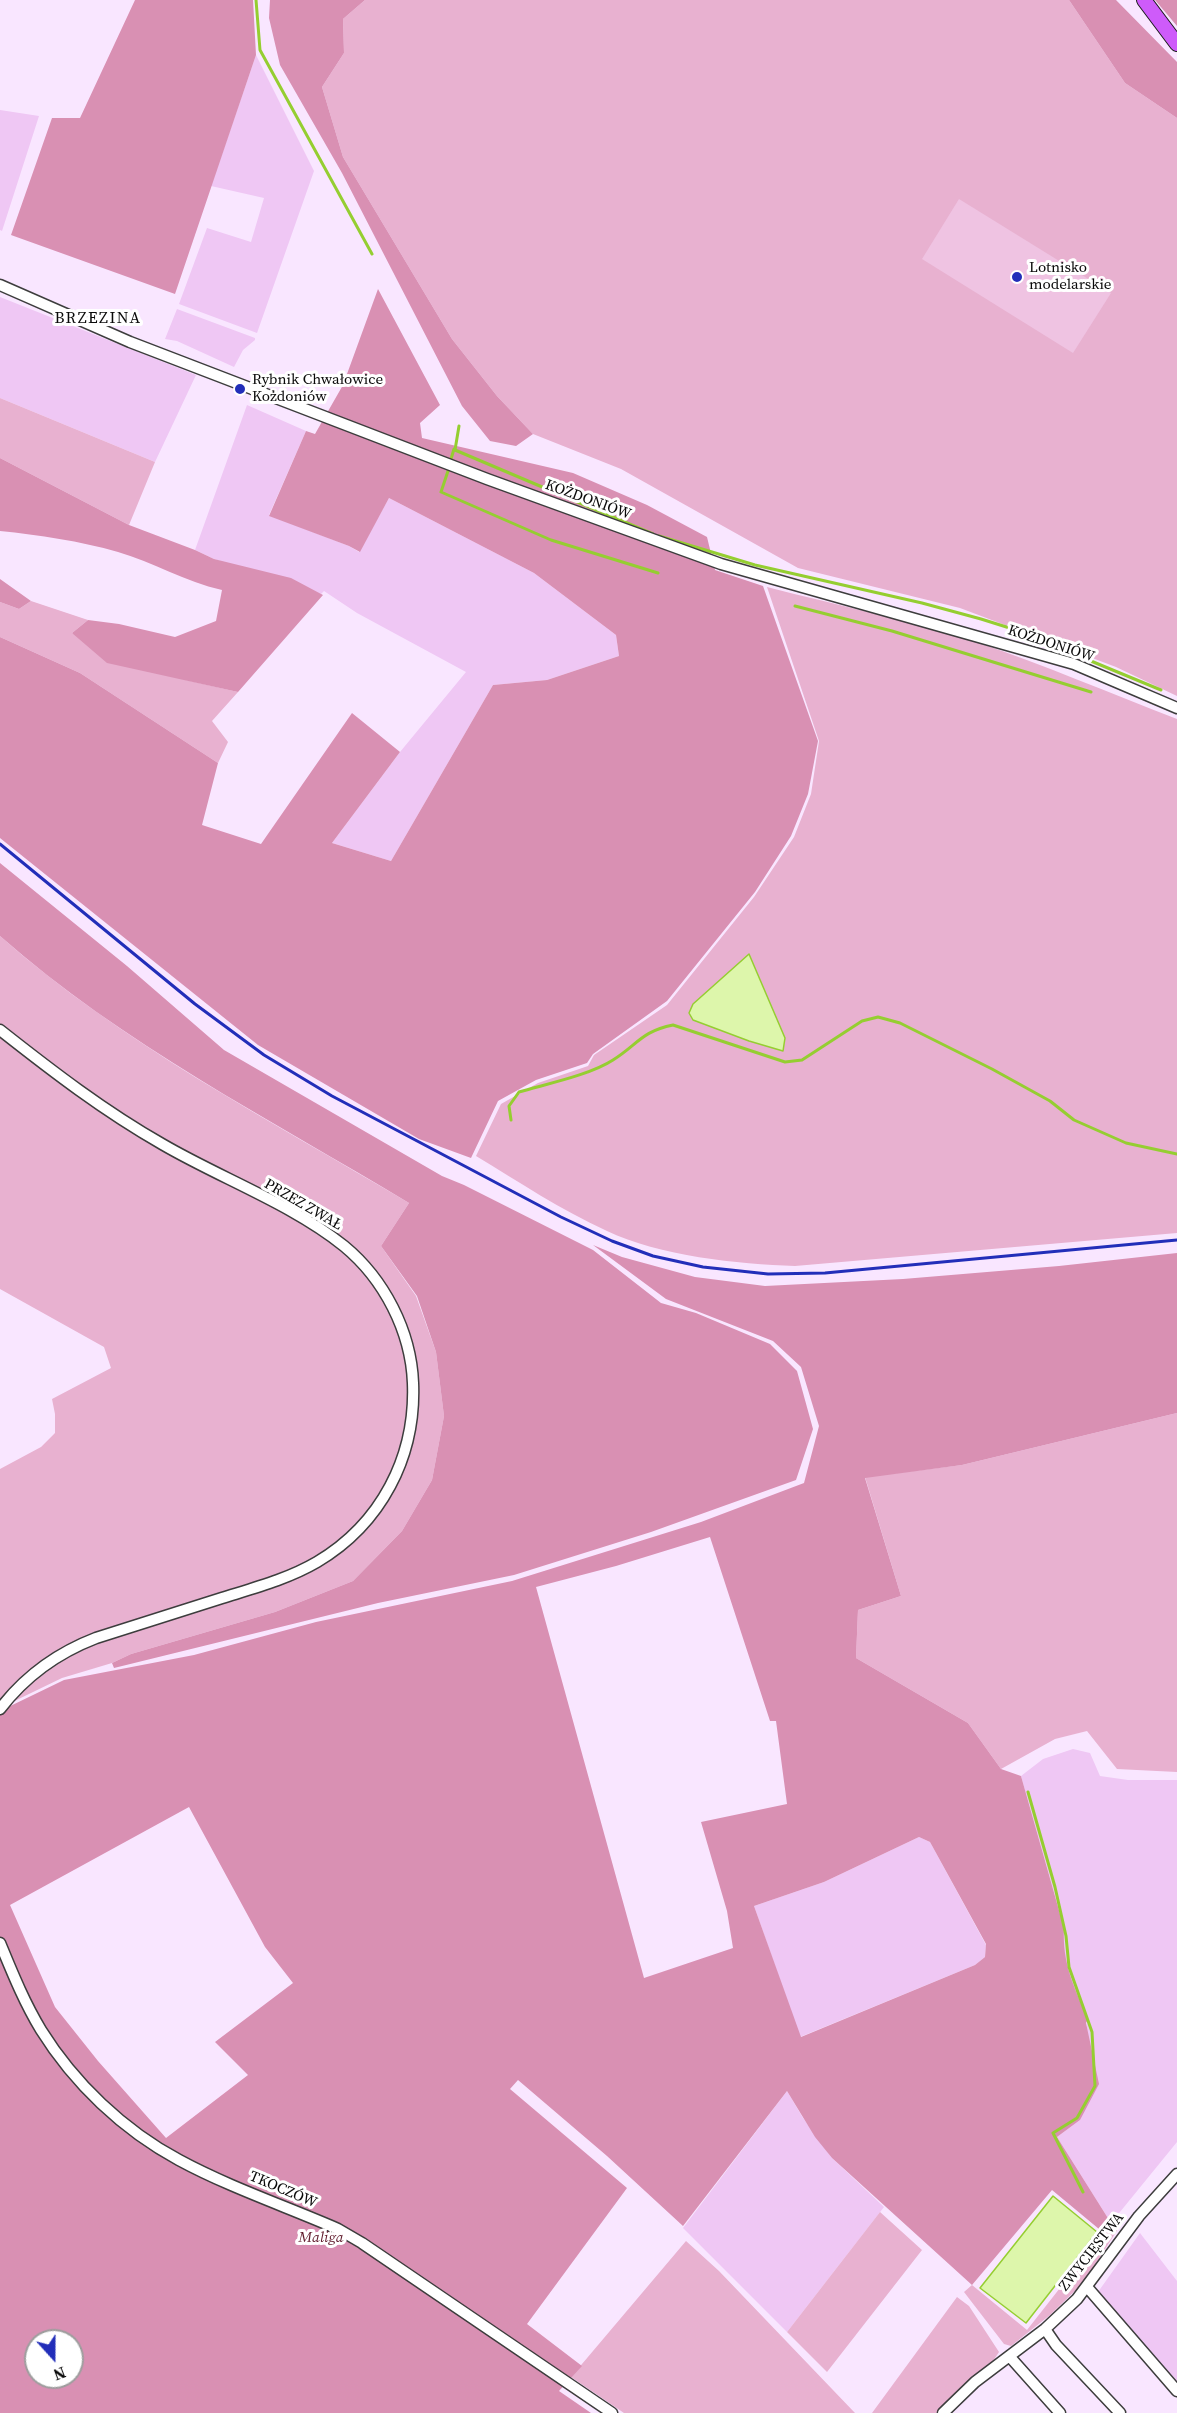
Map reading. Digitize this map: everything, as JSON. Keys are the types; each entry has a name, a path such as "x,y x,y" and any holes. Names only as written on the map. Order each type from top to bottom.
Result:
{"main road":[{"path":"1144,0 1174,40"}],"street":[{"name":"KOŻDONIÓW","path":"0,285 130,342 487,479 721,564 1074,664 1177,708"},
{"name":"PRZEZ ZWAŁ","path":"0,1030 66,1081 122,1120 161,1144 302,1218 345,1248 367,1269 396,1314 410,1357 414,1398 408,1441 395,1479 377,1509 362,1527 340,1546 315,1563 291,1575 96,1638 69,1650 35,1671 0,1709"},
{"name":"TKOCZÓW","path":"0,1943 31,2012 47,2039 92,2094 133,2130 187,2164 338,2229 362,2243 612,2413"},
{"name":"ZWYCIĘSTWA","path":"943,2413 975,2382 1045,2329 1087,2287 1139,2216 1177,2174"},
{"path":"1087,2287 1177,2391"},
{"path":"1045,2329 1056,2345 1120,2413"},
{"path":"1010,2356 1060,2413"}],"shaded area":[{"path":"365,0 1069,0 1125,83 1177,118 1177,696 1116,667 960,608 798,568 621,469 533,434 497,396 452,339 343,157 322,87 344,53 343,19"},
{"path":"256,55 314,171 257,333 179,304 207,228 251,242 264,198 211,186"},
{"path":"0,110 39,116 2,231 0,230"},
{"name":"Lotnisko modelarskie","path":"959,199 1111,293 1073,353 922,259"},
{"path":"0,297 196,375 155,462 0,398"},
{"path":"177,309 255,338 255,340 243,350 234,367 177,341 165,339"},
{"path":"0,398 155,462 129,525 0,458"},
{"path":"247,405 306,431 269,515 359,552 389,498 534,573 616,635 619,656 547,680 493,685 391,861 332,843 400,752 466,672 357,613 324,591 321,594 214,559 195,550"},
{"path":"767,587 976,642 1177,719 1177,1233 795,1266 724,1261 674,1253 628,1240 557,1205 476,1156 501,1104 538,1083 588,1066 594,1055 667,1005 754,897 794,837 811,794 819,741"},
{"path":"31,601 88,620 72,633 186,680 238,692 212,721 228,742 218,763 80,673 0,637 0,602 19,609"},
{"path":"0,936 96,1012 146,1046 251,1111 409,1203 381,1246 416,1296 436,1352 444,1416 432,1480 402,1531 353,1581 275,1612 131,1654 112,1663 62,1678 0,1708 0,1469 41,1447 55,1433 52,1399 111,1368 104,1347 0,1289"},
{"path":"749,954 785,1038 783,1051 693,1020 689,1013 693,1004"},
{"path":"1177,1413 1177,1772 1117,1769 1087,1731 1055,1739 1001,1769 968,1723 856,1658 858,1610 901,1596 865,1477 962,1465"},
{"path":"1073,1749 1090,1753 1100,1776 1128,1780 1177,1780 1177,2142 1111,2223 1057,2137 1080,2120 1087,2019 1067,1971 1062,1940 1064,1928 1021,1776 1043,1759"},
{"path":"919,1837 930,1842 986,1945 985,1957 975,1965 800,2037 754,1906 824,1882"},
{"path":"787,2091 832,2158 884,2207 787,2332 683,2228"},
{"path":"1053,2196 1097,2232 1026,2323 980,2288"},
{"path":"880,2212 922,2250 827,2372 787,2332"},
{"path":"1111,2223 1118,2229 1084,2282 1050,2315 1011,2346 1004,2344 964,2292 972,2285 1027,2330"},
{"path":"1140,2233 1177,2281 1177,2386 1098,2292"},
{"path":"686,2241 719,2271 855,2413 624,2413 571,2377"},
{"path":"957,2297 969,2306 999,2352 993,2361 967,2381 936,2413 872,2413"}],"green space":[{"path":"135,0 253,0 256,55 175,294 11,235 52,118 80,118"},
{"path":"270,0 365,0 343,19 344,53 322,87 343,157 452,339 497,396 533,434 516,446 490,441 462,406 342,173 280,65 269,18"},
{"path":"1069,0 1116,0 1177,62 1177,118 1125,83"},
{"path":"1155,0 1177,0 1177,26"},
{"path":"378,289 440,405 420,423 422,438 573,473 647,505 707,537 715,570 763,586 818,741 808,794 791,836 755,892 667,1001 593,1054 587,1063 536,1080 498,1101 471,1158 419,1139 258,1045 0,838 0,637 80,673 218,763 202,825 261,844 352,713 400,752 332,843 391,861 493,685 547,680 619,656 616,635 534,573 389,498 360,552 269,516 306,431 315,434 343,385"},
{"path":"0,458 129,525 214,559 291,578 323,595 238,692 107,663 72,633 88,620 119,624 175,637 216,621 222,590 104,548 30,534 0,531"},
{"path":"0,579 31,601 19,609 0,602"},
{"path":"0,863 127,966 224,1050 442,1176 593,1250 661,1303 696,1313 770,1344 797,1371 813,1429 796,1480 651,1532 514,1575 378,1603 114,1668 112,1663 131,1654 275,1612 353,1581 402,1531 432,1480 444,1416 436,1352 417,1296 381,1246 409,1203 146,1046 47,975 0,936"},
{"name":"Maliga","path":"593,1245 622,1257 695,1277 765,1286 903,1279 1177,1253 1177,1413 962,1465 865,1478 901,1596 858,1610 856,1658 968,1723 1001,1769 1021,1776 1064,1928 1065,1952 1070,1975 1088,2019 1086,2023 1099,2084 1080,2120 1057,2137 1111,2223 1105,2234 1052,2190 972,2285 832,2158 815,2137 787,2091 683,2226 607,2156 518,2080 510,2089 627,2188 527,2324 582,2366 559,2391 591,2413 0,2413 0,1711 64,1680 194,1655 316,1622 512,1581 701,1522 804,1483 819,1426 801,1367 773,1341 666,1299","holes":["710,1537 770,1721 776,1721 787,1804 701,1822 727,1911 733,1948 644,1978 536,1587 616,1566","189,1807 265,1947 293,1983 215,2042 248,2075 166,2138 98,2061 55,2007 10,1905","919,1837 930,1842 986,1944 985,1957 975,1965 801,2037 754,1906 824,1882"]}],"waterway":[{"path":"256,0 260,50 372,254"},
{"path":"459,426 455,450 653,534"},
{"path":"451,459 454,449"},
{"path":"448,471 441,492 551,540 658,573"},
{"path":"659,536 755,565 922,603 981,619 1016,630 1161,690"},
{"path":"795,606 892,631 1091,692"},
{"path":"511,1120 509,1106 519,1092 580,1075 603,1065 647,1035 673,1025 785,1062 802,1060 862,1021 878,1017 900,1023 992,1069 1050,1101 1074,1120 1126,1143 1177,1154"},
{"path":"1028,1792 1055,1887 1066,1936 1069,1967 1092,2032 1095,2086 1077,2118 1053,2133 1083,2192"}],"railway":[{"path":"0,844 195,1004 264,1055 332,1096 561,1217 612,1241 653,1256 703,1267 768,1274 825,1273 1177,1240"}],"place":[{"name":"Lotnisko modelarskie","path":"1017,277"},
{"name":"Rybnik Chwałowice Kożdoniów","path":"240,389"}],"district":[{"name":"BRZEZINA","path":"98,319"}]}
